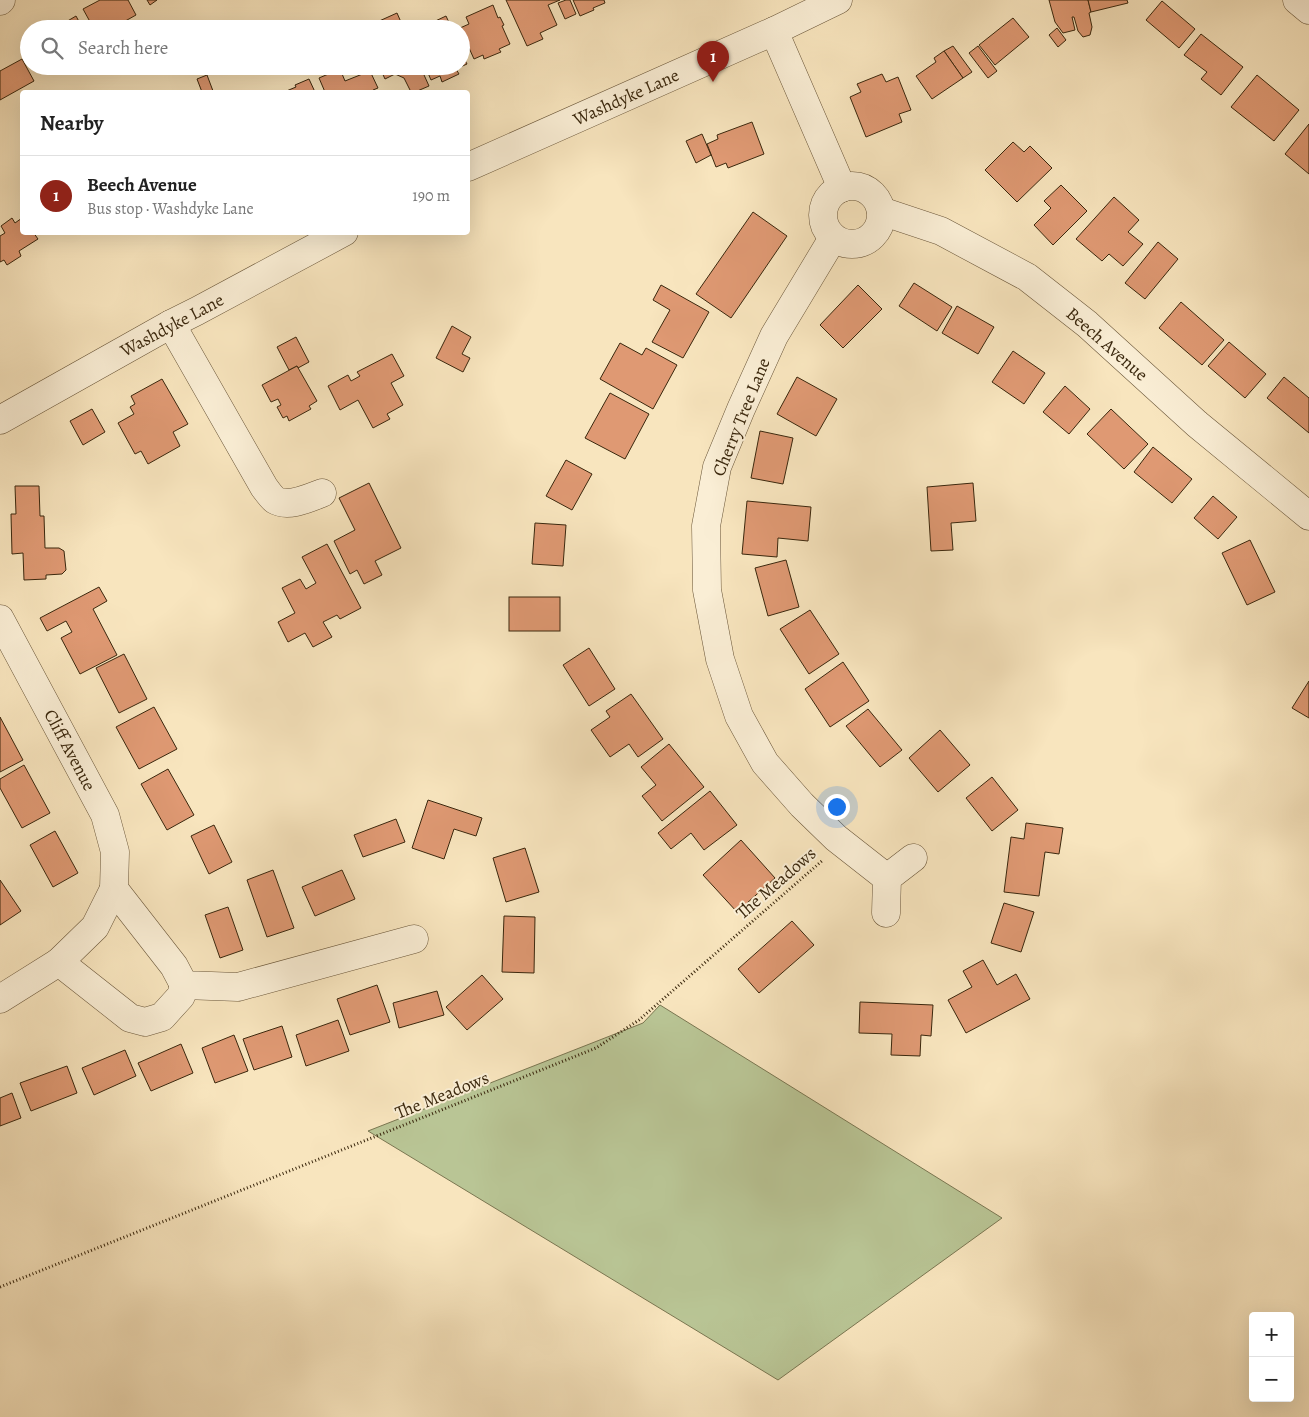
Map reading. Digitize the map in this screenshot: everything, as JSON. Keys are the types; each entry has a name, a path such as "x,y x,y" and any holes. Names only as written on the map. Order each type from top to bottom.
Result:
{"street":[{"name":"Washdyke Lane","path":"470,166 774,31 838,0"},
{"path":"1297,0 1309,10"},
{"path":"774,31 842,188"},
{"path":"851,186 867,190 874,196 881,211 881,221 877,230 862,243 852,244 834,238 824,223 824,206 829,198 842,188 851,186"},
{"name":"Beech Avenue","path":"881,211 941,231 1027,277 1087,324 1197,424 1309,516"},
{"name":"Washdyke Lane","path":"0,420 170,324 198,312 339,235"},
{"name":"Cherry Tree Lane","path":"834,238 774,336 741,408 717,467 706,526 707,590 720,659 739,716 765,763 802,806 842,843 887,878"},
{"path":"170,324 264,487 274,500 286,503 322,493"},
{"name":"Cliff Avenue","path":"0,619 106,815 115,852 114,889 95,927 59,962 0,999"},
{"path":"886,913 887,878 913,858"},
{"path":"59,962 130,1018 145,1022 162,1017 181,996 184,985 174,966 114,889"},
{"path":"184,985 238,986 414,939"}],"path":[{"name":"The Meadows","path":"0,1287 596,1048 639,1020 842,843"}],"green space":[{"path":"660,1005 1002,1218 778,1380 368,1131 643,1023"}],"building":[{"path":"100,0 128,0 136,15 127,20 89,20 83,9"},
{"path":"147,0 157,0 150,5"},
{"path":"506,0 560,0 548,5 557,25 540,33 543,39 527,46"},
{"path":"570,0 576,14 565,19 558,3"},
{"path":"573,0 604,0 605,3 580,16"},
{"path":"1049,0 1088,0 1092,27 1090,35 1083,37 1078,31 1074,17 1072,17 1075,30 1063,33 1055,22"},
{"path":"1088,0 1127,0 1128,3 1091,12"},
{"path":"1162,1 1195,29 1179,48 1146,20"},
{"path":"493,5 498,18 500,17 504,25 502,26 510,44 499,49 501,52 484,59 483,55 474,59 470,50 470,20 467,20 466,17"},
{"path":"397,13 400,20 381,20"},
{"path":"76,16 78,20 69,20"},
{"path":"446,16 448,20 438,20"},
{"path":"1013,18 1029,37 995,65 979,45"},
{"path":"1057,28 1066,40 1058,47 1049,35"},
{"path":"1201,34 1243,67 1221,95 1201,79 1207,72 1184,55"},
{"path":"953,46 972,72 963,78 944,51"},
{"path":"978,46 997,71 988,78 969,53"},
{"path":"944,51 963,78 932,99 916,76 936,62 934,58"},
{"path":"20,60 20,75 31,75 34,81 0,100 0,71"},
{"path":"882,74 886,82 898,77 911,110 899,114 902,122 866,137 850,97 861,92 857,84"},
{"path":"207,75 213,90 201,90 197,79"},
{"path":"326,75 342,75 345,81 360,75 372,75 378,88 373,90 324,90 319,78"},
{"path":"383,75 393,75 385,79"},
{"path":"397,75 424,75 429,86 420,90 410,90 404,78"},
{"path":"429,75 457,75 442,82 440,76 431,80"},
{"path":"1257,75 1299,110 1274,141 1231,107"},
{"path":"309,79 314,90 289,90 296,87 295,85"},
{"path":"752,122 764,154 728,168 726,163 716,167 707,144 718,139 717,135"},
{"path":"1309,124 1309,174 1285,154"},
{"path":"702,134 711,155 696,163 686,141"},
{"path":"1013,142 1024,152 1030,146 1052,168 1017,202 985,170"},
{"path":"1061,185 1087,211 1053,245 1034,225 1051,208 1044,201"},
{"path":"1114,197 1139,220 1128,232 1143,244 1123,266 1109,254 1102,261 1076,239"},
{"path":"753,212 787,236 731,318 696,294"},
{"path":"12,218 15,223 20,219 20,235 35,235 38,239 19,251 21,256 7,265 4,260 0,262 0,236 5,233 1,226"},
{"path":"1158,242 1178,259 1145,299 1125,283"},
{"path":"914,283 952,307 937,331 899,306"},
{"path":"661,285 709,312 683,358 652,342 670,310 653,300"},
{"path":"858,285 882,309 843,348 820,325"},
{"path":"1181,302 1224,340 1202,365 1159,328"},
{"path":"957,306 994,327 978,354 942,333"},
{"path":"452,326 471,337 462,354 470,358 463,372 436,358"},
{"path":"296,337 309,362 289,370 277,347"},
{"path":"1229,342 1266,374 1245,398 1208,366"},
{"path":"620,343 642,355 646,348 677,365 653,409 600,379"},
{"path":"1013,351 1045,373 1024,404 992,382"},
{"path":"392,354 404,376 391,383 403,405 387,414 390,419 373,428 358,400 340,410 328,386 348,375 351,381 360,376 357,372"},
{"path":"297,366 317,401 309,406 311,409 289,421 287,416 283,418 277,407 281,405 278,399 271,402 262,385"},
{"path":"797,377 837,399 816,436 777,414"},
{"path":"1284,377 1309,398 1309,433 1267,398"},
{"path":"162,379 188,424 173,432 180,446 148,464 141,451 135,454 118,423 134,414 130,407 135,404 131,396"},
{"path":"1065,386 1090,409 1069,434 1043,412"},
{"path":"610,393 649,414 625,459 585,438"},
{"path":"92,409 105,432 83,445 70,421"},
{"path":"1111,409 1148,444 1124,469 1087,434"},
{"path":"760,431 793,438 783,484 751,478"},
{"path":"1153,447 1192,479 1172,503 1134,472"},
{"path":"566,460 592,474 572,510 546,496"},
{"path":"369,483 401,548 375,561 382,575 364,584 357,570 350,574 334,541 355,530 339,498"},
{"path":"973,483 976,521 951,523 953,550 931,551 927,487"},
{"path":"15,486 39,486 40,516 44,516 45,548 59,548 64,551 66,570 62,574 46,575 46,579 24,580 23,553 12,554 11,514 16,514"},
{"path":"1213,496 1237,517 1218,539 1194,518"},
{"path":"747,501 811,507 808,541 778,538 777,557 742,554"},
{"path":"535,523 566,525 563,566 532,564"},
{"path":"1250,540 1275,592 1247,605 1222,553"},
{"path":"327,544 361,608 340,619 337,615 323,622 332,637 313,647 305,633 288,642 278,622 295,613 282,588 300,579 306,589 316,583 302,557"},
{"path":"786,560 799,607 768,616 755,568"},
{"path":"99,587 107,601 93,609 117,655 80,674 61,638 72,632 66,621 47,631 40,618"},
{"path":"509,597 560,597 560,631 509,631"},
{"path":"810,610 839,654 809,674 780,629"},
{"path":"589,648 615,689 589,706 563,665"},
{"path":"124,654 147,699 119,713 96,668"},
{"path":"843,662 869,701 830,727 805,689"},
{"path":"1309,681 1309,718 1292,708"},
{"path":"631,694 663,739 638,757 629,744 610,757 591,730 610,717 606,711"},
{"path":"154,707 177,749 139,769 116,727"},
{"path":"868,709 902,750 880,767 846,726"},
{"path":"0,717 23,760 0,772"},
{"path":"940,730 970,765 938,792 909,758"},
{"path":"669,744 704,787 662,821 642,796 656,785 641,767"},
{"path":"24,765 50,813 22,828 0,788 0,779"},
{"path":"168,769 194,815 167,830 141,784"},
{"path":"992,777 1018,810 992,831 966,798"},
{"path":"710,791 737,825 704,850 691,833 671,849 658,833"},
{"path":"428,800 482,818 476,836 454,829 444,859 412,848"},
{"path":"396,819 405,842 363,857 354,835"},
{"path":"1026,823 1063,828 1059,854 1045,852 1039,896 1004,892 1011,837 1024,839"},
{"path":"214,825 232,862 209,874 191,836"},
{"path":"55,831 78,873 53,887 30,845"},
{"path":"741,840 775,878 737,912 703,875"},
{"path":"525,848 539,892 506,902 493,858"},
{"path":"273,870 294,928 267,937 247,880"},
{"path":"342,870 355,899 315,916 302,887"},
{"path":"0,880 21,911 0,925"},
{"path":"1004,903 1034,912 1021,952 991,943"},
{"path":"228,907 243,950 220,958 205,915"},
{"path":"504,916 535,917 534,973 502,972"},
{"path":"792,921 814,945 759,993 738,969"},
{"path":"983,960 997,985 1016,974 1030,999 966,1033 948,1000 972,987 963,971"},
{"path":"482,975 503,999 467,1030 446,1007"},
{"path":"377,985 390,1022 350,1035 337,999"},
{"path":"437,991 444,1015 399,1028 393,1003"},
{"path":"860,1002 933,1005 931,1036 921,1035 920,1056 891,1055 892,1034 859,1033"},
{"path":"338,1020 349,1051 306,1066 296,1035"},
{"path":"282,1026 292,1057 254,1070 243,1039"},
{"path":"234,1035 248,1071 215,1083 202,1048"},
{"path":"181,1044 193,1073 151,1091 138,1063"},
{"path":"125,1050 136,1076 94,1095 82,1068"},
{"path":"67,1066 77,1093 31,1111 20,1083"},
{"path":"12,1093 21,1118 0,1126 0,1098"}],"place":[{"name":"Beech Avenue","path":"713,82"}]}
